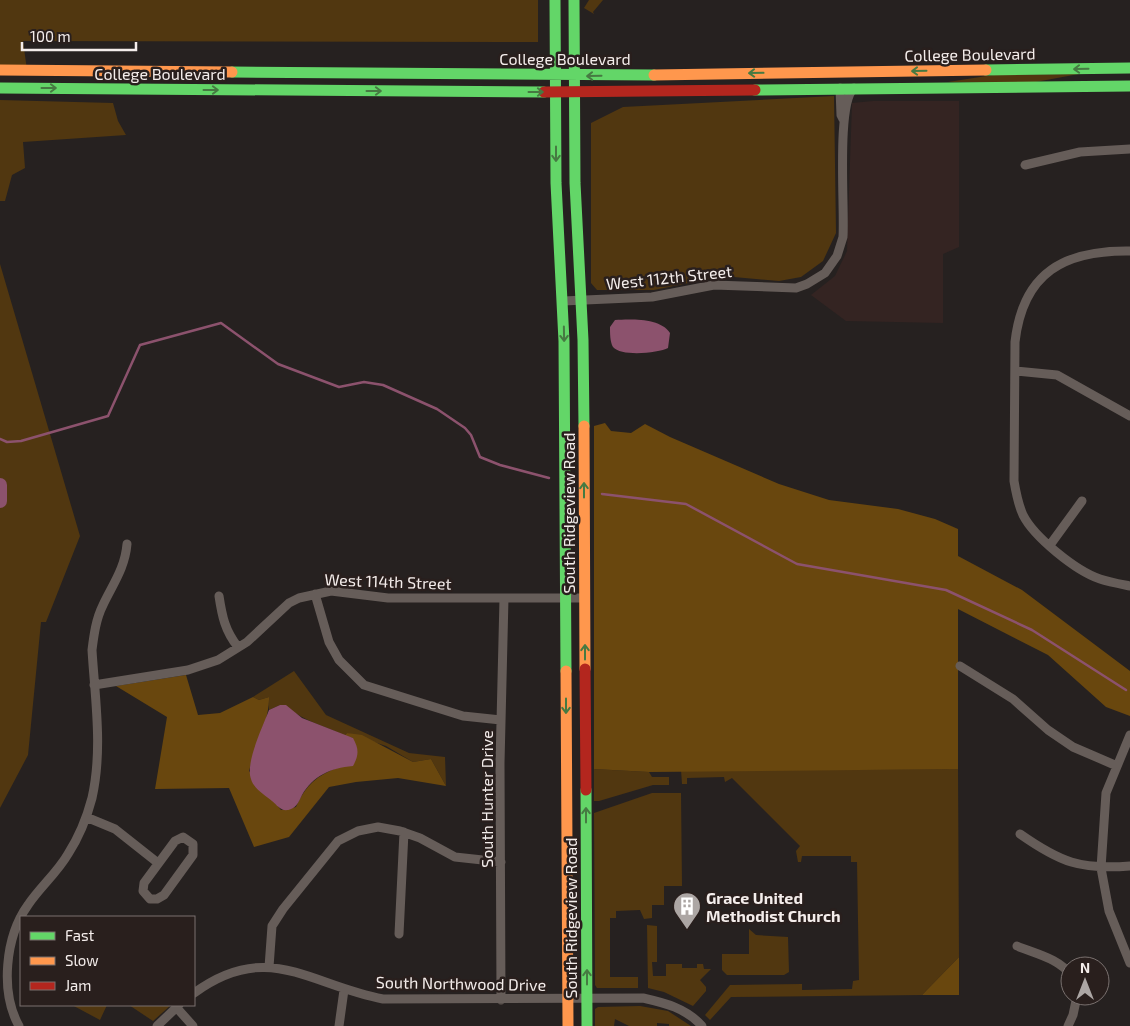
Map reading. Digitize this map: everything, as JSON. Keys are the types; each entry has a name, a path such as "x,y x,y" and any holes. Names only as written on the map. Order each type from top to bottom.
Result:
{"main road":[{"name":"South Ridgeview Road","path":"555,0 556,183 563,301 568,1026"},
{"name":"South Ridgeview Road","path":"574,0 575,183 582,300 587,1026"},
{"name":"College Boulevard","path":"0,70 574,76 1130,68"},
{"name":"College Boulevard","path":"0,88 575,92 1130,86"}],"street":[{"path":"843,119 848,95 844,72"},
{"path":"843,119 840,115 846,88"},
{"name":"West 112th Street","path":"563,301 652,297 714,285 784,288 808,284 832,265 841,247 844,225 843,119"},
{"path":"1024,165 1080,152 1130,149"},
{"path":"1130,251 1104,250 1082,254 1057,265 1041,279 1025,301 1019,319 1015,342 1016,498 1032,528 1050,545 1084,571 1099,579 1130,586"},
{"path":"1015,371 1056,374 1130,416"},
{"path":"1050,545 1082,501"},
{"path":"21,916 69,854 92,799 98,758 94,686 94,636 103,606 123,566 127,544"},
{"name":"West 114th Street","path":"94,686 197,667 218,660 238,648 289,603 299,598 331,591 388,598 585,598"},
{"path":"315,594 329,642 338,660 364,685 463,716 501,720"},
{"path":"219,596 223,621 238,648"},
{"name":"South Hunter Drive","path":"502,1000 501,720 504,598"},
{"path":"960,666 1013,700 1048,730 1074,747 1118,766"},
{"path":"1130,735 1106,793 1101,868 1109,911 1130,963"},
{"path":"86,816 115,829 158,863"},
{"path":"268,967 272,926 283,908 338,841 358,831 378,827 404,832 455,857 501,862"},
{"path":"399,934 404,832"},
{"path":"1020,834 1048,853 1072,863 1101,868 1130,866"},
{"path":"187,838 194,844 193,855 164,895 154,900 144,894 143,887 158,863 177,839 187,838"},
{"path":"19,1026 2,992 5,957 20,917"},
{"path":"1017,946 1060,966"},
{"name":"South Northwood Drive","path":"195,992 219,978 249,969 268,967 305,974 344,990 383,999 587,1000 643,998 669,1004 694,1017 702,1026"},
{"path":"339,1026 344,990"},
{"path":"157,1026 178,1006 193,1026"},
{"path":"1068,1026 1075,1006"}],"shaded area":[{"path":"0,0 538,0 538,42 23,41 27,70 0,70"},
{"path":"589,0 603,0 593,12 594,14 584,8"},
{"path":"1079,74 1030,83 948,82 993,75"},
{"path":"834,96 836,233 823,261 801,277 779,281 723,276 654,290 597,290 591,283 591,123 623,107"},
{"path":"0,100 113,103 118,121 126,135 23,142 25,168 12,175 5,201 0,201"},
{"path":"873,101 959,101 959,247 943,254 943,323 846,321 811,295 835,276 847,251 852,103"},
{"path":"0,264 80,536 46,622 41,622 28,755 0,808"},
{"path":"615,320 645,320 660,324 670,333 668,348 640,353 617,350 612,345 610,335 610,327"},
{"path":"605,423 611,431 631,433 645,424 670,437 779,484 829,500 898,509 935,519 958,529 958,556 1022,590 1130,671 1130,716 1106,707 1048,655 958,609 958,769 649,772 594,769 594,426"},
{"path":"294,671 326,715 409,753 445,757 446,786 431,759 413,762 386,746 347,733 344,736 280,705 269,710 269,697 259,700 253,697"},
{"path":"186,675 198,715 220,713 253,697 259,700 269,697 265,724 249,771 281,810 296,807 313,782 340,767 353,738 344,736 347,733 362,735 413,762 431,759 446,786 398,778 329,787 289,837 254,847 229,788 155,789 167,717 116,686"},
{"path":"280,705 286,705 302,718 353,738 358,752 353,766 330,771 317,778 306,788 296,805 288,810 280,808 257,788 252,782 250,772 252,754 269,710"},
{"path":"594,769 649,772 652,777 669,777 669,785 653,785 594,801"},
{"path":"958,769 959,957 922,995 731,997 710,1020 705,1015 730,985 802,984 802,990 852,989 853,981 859,980 857,862 851,862 851,856 802,856 801,862 798,862 796,851 800,846 732,778 725,782 724,777 687,778 687,784 682,784 681,770"},
{"path":"652,793 681,793 682,886 664,886 664,905 652,905 652,918 644,919 640,910 616,911 616,918 610,918 610,977 638,977 638,988 597,988 595,985 594,813"},
{"path":"647,925 657,926 657,962 652,962 653,976 666,976 666,964 682,964 682,968 697,968 697,964 703,964 704,969 711,969 700,980 706,987 706,991 693,1006 664,992 648,988"},
{"path":"749,929 756,935 788,937 789,972 784,975 727,975 722,970 722,954 749,954"},
{"path":"959,957 959,995 922,995"},
{"path":"74,1006 107,1006 100,1020"},
{"path":"130,1006 170,1006 153,1021"},
{"path":"640,1006 668,1011 691,1026 669,1026 669,1024 657,1023 657,1026 629,1026 615,1019 614,1026 595,1026 595,1009 598,1007"}],"waterway":[{"path":"0,439 7,442 21,441 108,416 140,345 221,323 278,364 339,387 364,382 383,385 437,409 465,428 471,435 480,457 500,465 549,478"},
{"path":"0,485 0,501"},
{"path":"602,494 686,504 797,564 946,590 1032,630 1126,690"}],"traffic: fast":[{"path":"555,0 556,183 564,341 566,671"},
{"path":"574,0 575,183 583,340 584,426"},
{"path":"986,70 1130,68"},
{"path":"232,72 654,75"},
{"path":"755,90 1130,86"},
{"path":"0,88 544,92"},
{"path":"586,790 587,1026"}],"traffic: slow":[{"path":"0,70 232,72"},
{"path":"654,75 986,70"},
{"path":"584,426 585,669"},
{"path":"566,671 568,1026"}],"traffic: jam":[{"path":"544,92 755,90"},
{"path":"585,669 586,790"}],"place":[{"name":"Grace United Methodist Church","path":"687,930"}]}
